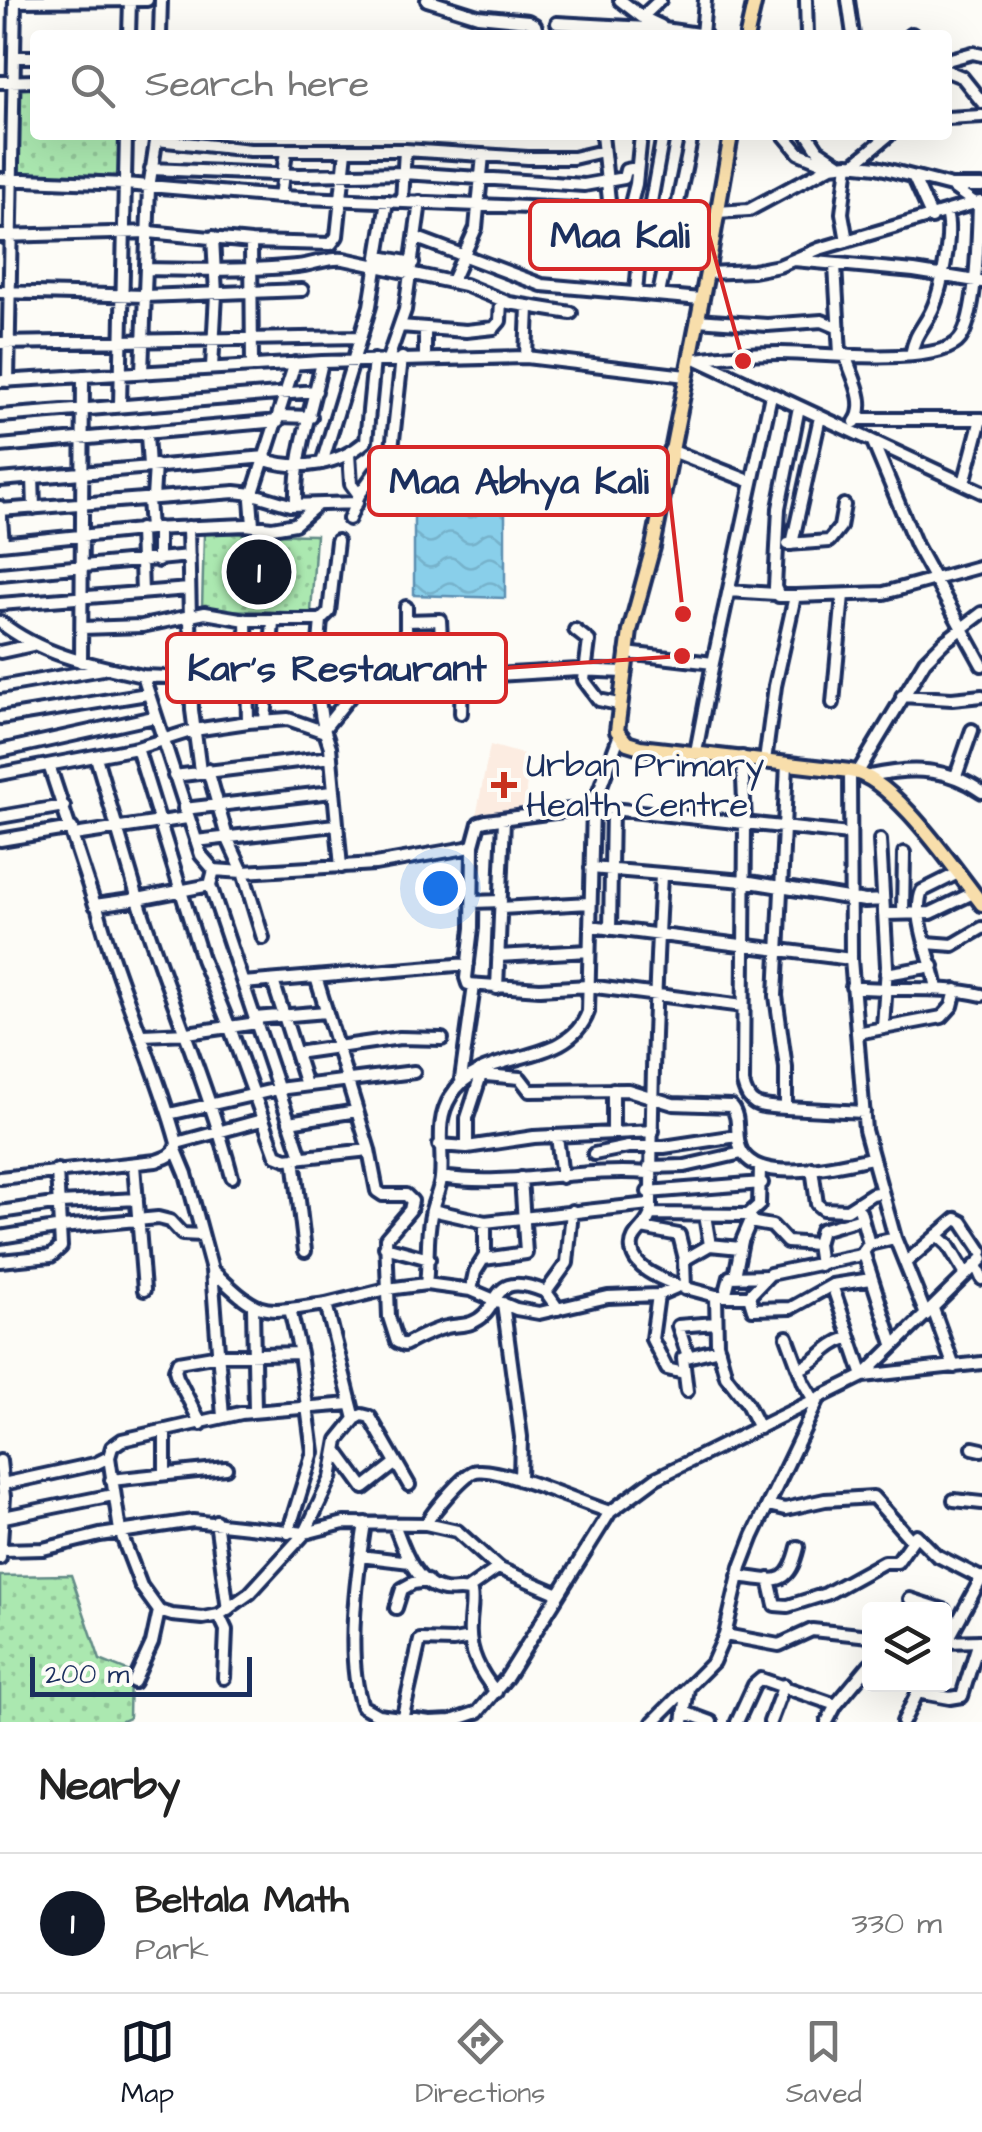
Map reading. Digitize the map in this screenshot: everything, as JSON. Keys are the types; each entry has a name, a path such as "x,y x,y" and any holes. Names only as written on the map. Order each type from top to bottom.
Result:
{"main road":[{"path":"748,30 755,0"},
{"path":"730,140 697,320 694,357 686,376 653,547 626,653 616,724 620,737 640,747 859,773 913,818 978,899"}],"street":[{"path":"129,30 130,0"},
{"path":"147,0 16,1 4,381 352,360 526,357 686,376"},
{"path":"160,30 161,0"},
{"path":"427,0 478,16 528,21 536,30"},
{"path":"620,0 642,17 671,30"},
{"path":"642,17 660,0"},
{"path":"704,30 706,0"},
{"path":"806,0 807,30"},
{"path":"850,0 853,30"},
{"path":"557,23 603,30"},
{"path":"0,29 14,30"},
{"path":"952,59 973,53 982,55"},
{"path":"14,57 30,57"},
{"path":"952,73 962,77 982,102"},
{"path":"0,82 30,82"},
{"path":"952,118 982,116"},
{"path":"0,123 14,122"},
{"path":"120,406 126,140"},
{"path":"142,372 149,188 157,140"},
{"path":"172,140 250,150 405,150 563,158 603,151"},
{"path":"602,140 610,210"},
{"path":"636,292 638,275 628,237 627,211 635,191 640,140"},
{"path":"649,213 662,140"},
{"path":"659,294 691,140"},
{"path":"788,140 798,153 843,165 878,167 951,186 982,186"},
{"path":"811,140 818,150 843,165"},
{"path":"0,179 125,184 280,197 717,215 757,208 843,165 881,140"},
{"path":"249,171 250,150"},
{"path":"280,197 286,150"},
{"path":"402,201 405,150"},
{"path":"316,151 316,174"},
{"path":"6,236 149,232 251,242 332,244 336,242 346,152"},
{"path":"452,282 474,234 481,204 483,155"},
{"path":"843,165 842,213 847,241"},
{"path":"151,169 404,173 584,186 624,178 626,170 637,168"},
{"path":"914,178 932,218"},
{"path":"951,186 979,203"},
{"path":"322,463 370,306 387,201"},
{"path":"388,359 400,326 412,268 420,202"},
{"path":"708,273 753,271 979,203"},
{"path":"694,357 910,356 942,350 959,341 978,281 979,203"},
{"path":"910,356 916,332 932,309 941,275 949,232 946,213"},
{"path":"212,238 216,294 212,367"},
{"path":"417,238 542,284 702,299"},
{"path":"251,242 252,365"},
{"path":"147,269 302,266 335,258 378,262 412,268 500,300 571,312"},
{"path":"794,260 978,281"},
{"path":"835,265 842,354 859,396 858,419 847,430"},
{"path":"5,292 146,296 302,290"},
{"path":"400,326 494,328 500,321 500,300"},
{"path":"526,357 528,307"},
{"path":"697,320 767,325 822,321 839,328"},
{"path":"425,328 425,358"},
{"path":"5,343 360,338"},
{"path":"694,357 982,492"},
{"path":"349,520 358,499 392,450 402,358"},
{"path":"0,480 152,465 266,459 296,465 322,463 349,454 366,441 374,360"},
{"path":"296,505 296,465 322,362"},
{"path":"253,525 253,494 294,363"},
{"path":"82,376 82,662"},
{"path":"0,416 316,391"},
{"path":"696,752 771,395"},
{"path":"776,594 783,480 800,407"},
{"path":"0,446 147,435 311,416"},
{"path":"792,544 820,417"},
{"path":"858,419 982,419 964,483"},
{"path":"142,593 140,562 149,529 151,498 152,465 147,435"},
{"path":"872,441 900,511 982,665"},
{"path":"670,450 752,482"},
{"path":"349,454 351,484 358,499"},
{"path":"32,477 34,508"},
{"path":"316,505 288,526 149,529 1,544 0,509 253,494 296,505 358,499"},
{"path":"777,544 829,541 840,528 844,505"},
{"path":"188,527 194,730 204,771 243,872 262,938"},
{"path":"149,529 158,561"},
{"path":"82,628 142,626 205,613 273,622 321,620 330,612 336,541"},
{"path":"0,574 189,556"},
{"path":"729,592 795,596 884,593 982,566"},
{"path":"0,604 189,589"},
{"path":"832,703 843,595"},
{"path":"765,762 775,686 795,596"},
{"path":"406,606 406,676"},
{"path":"954,1367 895,1238 872,1158 852,987 849,834 859,773 902,696 925,661 966,631 982,613"},
{"path":"246,620 248,722"},
{"path":"321,620 317,672 322,731 331,757 341,867"},
{"path":"406,621 440,620 443,675"},
{"path":"0,622 32,645 82,662 143,676 191,678"},
{"path":"265,720 273,622"},
{"path":"576,630 588,641 584,680 599,700 618,704"},
{"path":"966,631 982,636"},
{"path":"0,652 32,645"},
{"path":"626,653 713,663"},
{"path":"0,686 107,668"},
{"path":"322,731 355,690 370,680 624,672"},
{"path":"462,675 462,712"},
{"path":"143,676 196,841 214,870 341,867 426,856 474,845"},
{"path":"0,718 147,694"},
{"path":"902,696 982,696"},
{"path":"0,751 154,716"},
{"path":"0,774 164,742 194,730 248,722 288,719 322,731"},
{"path":"956,776 972,730"},
{"path":"426,1284 432,1210 441,1177 439,1128 448,1099 471,1076 569,1038 582,1027 588,1012 592,806 620,737"},
{"path":"137,748 210,982 276,1155 280,1158 369,1150"},
{"path":"96,757 138,899 220,1130 232,1177"},
{"path":"174,776 331,757"},
{"path":"742,758 746,823 741,1071 746,1097 764,1106 864,1112"},
{"path":"786,1108 776,948 787,764"},
{"path":"49,765 114,967 143,1035 169,1114 212,1270 223,1417"},
{"path":"859,773 916,770 956,776 982,792"},
{"path":"0,840 160,821 218,805 332,792"},
{"path":"0,818 64,806"},
{"path":"742,1006 588,986 497,988 467,982 474,845 480,824 592,806 849,834"},
{"path":"610,929 612,808"},
{"path":"497,988 504,820"},
{"path":"196,841 335,826"},
{"path":"880,840 886,974 883,1028"},
{"path":"903,914 904,853"},
{"path":"591,868 882,900"},
{"path":"214,870 210,886 289,1122 297,1157 305,1251"},
{"path":"937,989 918,914 922,891 958,873"},
{"path":"660,874 650,1203 642,1228 632,1242 637,1262 682,1288 721,1296 749,1296 766,1276"},
{"path":"97,906 210,886"},
{"path":"884,914 918,914 978,899"},
{"path":"473,902 590,903"},
{"path":"590,926 851,959"},
{"path":"927,943 953,944 982,928"},
{"path":"498,956 590,950"},
{"path":"244,982 468,964"},
{"path":"886,974 933,966"},
{"path":"316,977 369,1150 377,1192 406,1195 412,1200 410,1210 389,1232 385,1246 391,1328 400,1345 433,1330 471,1323 487,1312 510,1285 546,1292 558,1309"},
{"path":"274,981 306,1085"},
{"path":"467,1147 467,1118 472,1106 474,986"},
{"path":"852,987 956,990 982,995"},
{"path":"857,1032 942,1017 952,1006 956,990"},
{"path":"143,1035 230,1028 285,1015 326,1012"},
{"path":"296,1052 400,1038 442,1038"},
{"path":"169,1114 278,1089 414,1072"},
{"path":"471,1076 520,1078 530,1091 613,1090 654,1096 673,1104 731,1106 736,1113 742,1153 760,1168 812,1168 872,1158"},
{"path":"613,1090 613,1132"},
{"path":"448,1099 472,1106"},
{"path":"289,1122 357,1111"},
{"path":"0,1178 134,1165 169,1157 176,1146 220,1130 262,1120"},
{"path":"439,1146 653,1131"},
{"path":"588,1134 599,1173"},
{"path":"557,1136 562,1177"},
{"path":"594,1154 638,1145 652,1147 737,1136"},
{"path":"441,1177 562,1177 698,1164 742,1153"},
{"path":"134,1165 144,1290"},
{"path":"735,1276 750,1218 759,1205 760,1168"},
{"path":"812,1168 819,1207 847,1210 882,1192"},
{"path":"0,1262 51,1256 61,1247 57,1170"},
{"path":"484,1259 526,1253 522,1178"},
{"path":"432,1210 485,1222 650,1203 762,1183"},
{"path":"0,1212 60,1203 138,1199"},
{"path":"650,1203 704,1215 750,1218 772,1226 788,1242 817,1244"},
{"path":"858,1205 871,1279 893,1344"},
{"path":"546,1292 567,1263 572,1211"},
{"path":"704,1215 710,1246"},
{"path":"0,1237 62,1226 166,1218 182,1234 202,1235"},
{"path":"820,1265 819,1233 824,1228 862,1218"},
{"path":"905,1263 952,1221 960,1220 980,1258 982,1280"},
{"path":"472,1290 475,1272 484,1259 485,1222"},
{"path":"642,1228 679,1235 685,1259 682,1288"},
{"path":"937,1235 948,1245 966,1275"},
{"path":"760,1428 726,1376 719,1349 715,1322 728,1278 766,1276 820,1265 895,1238"},
{"path":"385,1246 429,1259"},
{"path":"685,1259 710,1246 740,1248"},
{"path":"365,1522 354,1604 360,1698 367,1711 402,1720 452,1721 469,1717 496,1692 610,1512 656,1478 862,1376 980,1258"},
{"path":"212,1270 252,1308 290,1309 426,1284 472,1290 528,1312 608,1297 658,1295 682,1288"},
{"path":"749,1296 753,1310 779,1309 801,1304 832,1285 871,1279"},
{"path":"832,1285 862,1376"},
{"path":"658,1295 652,1339 667,1370 684,1373"},
{"path":"498,1301 521,1437 520,1480"},
{"path":"326,1304 355,1419"},
{"path":"252,1308 255,1412"},
{"path":"288,1533 312,1452 300,1353 290,1309"},
{"path":"688,1356 678,1326 715,1322"},
{"path":"788,1337 798,1369 816,1401"},
{"path":"798,1369 814,1362 827,1346 848,1338"},
{"path":"687,1391 682,1360 719,1349"},
{"path":"200,1424 175,1366 184,1360 219,1355 300,1353"},
{"path":"862,1376 982,1364"},
{"path":"653,1722 714,1662 752,1536 816,1401"},
{"path":"350,1404 223,1417 116,1442 109,1457 113,1496 120,1531 141,1586 159,1611 186,1618 224,1613 250,1594 306,1532 331,1478 338,1440 355,1419 370,1417 408,1486"},
{"path":"165,1431 165,1473"},
{"path":"336,1448 364,1488 396,1463"},
{"path":"3,1484 71,1470 109,1457"},
{"path":"0,1461 4,1517 1,1554 180,1522 216,1521 288,1533 365,1522 426,1524 456,1530 498,1568 559,1594"},
{"path":"111,1480 226,1468"},
{"path":"426,1524 438,1504 474,1472 487,1471 610,1512"},
{"path":"4,1517 113,1496"},
{"path":"768,1506 784,1510 825,1500 873,1497 912,1540"},
{"path":"954,1500 982,1503"},
{"path":"216,1521 226,1630 224,1678"},
{"path":"394,1524 410,1562 441,1590 468,1589 498,1568"},
{"path":"768,1579 775,1605 807,1602 884,1562 898,1562 916,1535 936,1555 982,1578 979,1590 952,1633"},
{"path":"738,1576 786,1576 792,1571 798,1548"},
{"path":"360,1556 410,1562"},
{"path":"396,1608 402,1589 427,1581"},
{"path":"468,1589 472,1598 470,1638 480,1669 496,1692"},
{"path":"910,1599 919,1602"},
{"path":"134,1682 152,1644 159,1611"},
{"path":"952,1612 962,1615"},
{"path":"725,1634 779,1646 812,1630 862,1635"},
{"path":"402,1720 420,1640 453,1642 470,1638"},
{"path":"931,1692 950,1698 962,1696 980,1641 952,1643"},
{"path":"827,1722 862,1674"},
{"path":"737,1722 756,1682 766,1679 836,1705"},
{"path":"770,1722 784,1685"},
{"path":"688,1688 684,1717 712,1722"},
{"path":"903,1722 917,1692"}],"shaded area":[{"name":"Urban Primary Health Centre","path":"490,745 529,756 524,814 475,822"}],"green space":[{"path":"30,81 30,140 126,140 125,184 13,179 14,82"},
{"path":"204,533 316,535 311,613 202,609"},
{"path":"71,1575 100,1660 130,1672 129,1718 120,1722 0,1722 0,1576"}],"water":[{"path":"505,502 505,598 414,595 414,504"}],"place":[{"name":"Maa Kali","path":"743,361"},
{"name":"Beltala Math","path":"259,572"},
{"name":"Maa Abhya Kali","path":"683,614"},
{"name":"Kar's Restaurant","path":"682,656"},
{"name":"Urban Primary Health Centre","path":"504,785"}]}
